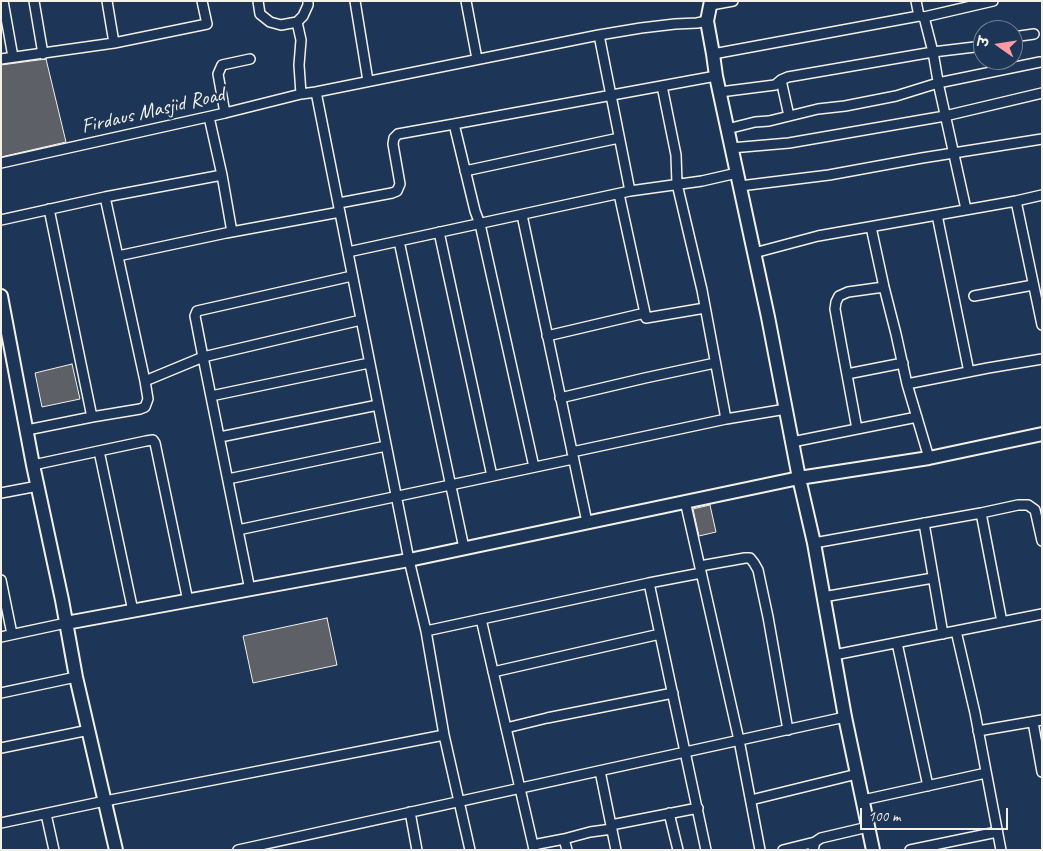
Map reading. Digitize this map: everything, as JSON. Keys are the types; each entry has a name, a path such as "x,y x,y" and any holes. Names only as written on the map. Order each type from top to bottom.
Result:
{"street":[{"path":"3,1 13,57"},
{"path":"34,1 43,54"},
{"path":"107,1 114,43"},
{"path":"1,59 114,43 207,24 202,1"},
{"path":"258,1 260,14 270,22 282,25 297,22 303,16 308,1"},
{"path":"355,1 368,81"},
{"path":"466,1 477,59"},
{"path":"733,1 711,3 706,21 799,478 814,542 845,717 873,850"},
{"path":"916,1 933,52 966,209"},
{"path":"713,54 922,16 993,1"},
{"path":"1,163 208,117 301,94 315,93 599,35 706,21"},
{"path":"297,22 301,40 299,65 301,94"},
{"path":"1023,36 1034,34"},
{"path":"599,35 630,191"},
{"path":"720,92 775,85 788,76 973,47"},
{"path":"225,113 218,74 222,65 250,59"},
{"path":"727,129 755,122 769,121 896,96 938,83 1040,62"},
{"path":"118,256 340,207 397,191 400,184 393,144 394,138 398,134 716,76"},
{"path":"781,80 789,116"},
{"path":"662,86 676,155 677,184 705,308 726,419"},
{"path":"731,148 789,144 945,116 1042,92"},
{"path":"315,93 340,207 408,560 426,631 444,735 470,850"},
{"name":"Firdaus Masjid Road","path":"1,163 315,93"},
{"path":"208,117 222,175 232,232"},
{"path":"454,124 475,211 480,224 534,467"},
{"path":"465,171 619,138"},
{"path":"348,252 630,191 702,181 819,176 1042,139"},
{"path":"1,220 105,197 222,175"},
{"path":"619,194 646,318 705,308"},
{"path":"754,253 818,236 1042,195"},
{"path":"27,430 140,409 145,407 148,399 105,197"},
{"path":"1016,201 1042,325"},
{"path":"49,209 92,417"},
{"path":"522,215 587,522"},
{"path":"936,215 969,372"},
{"path":"872,227 907,384 929,458"},
{"path":"439,232 492,476"},
{"path":"399,241 464,548"},
{"path":"250,590 195,316 197,311 352,276"},
{"path":"974,296 1033,285"},
{"path":"857,429 835,309 836,302 839,296 848,292 884,287"},
{"path":"1,296 76,677 116,850"},
{"path":"547,336 645,313"},
{"path":"145,381 203,357 361,320"},
{"path":"907,384 1042,359"},
{"path":"211,396 369,363"},
{"path":"560,398 715,363"},
{"path":"847,374 903,363"},
{"path":"220,437 378,405"},
{"path":"238,530 534,467 573,455 726,419 786,409"},
{"path":"792,442 917,417"},
{"path":"1,637 66,623 408,560 799,478 929,458 1042,434"},
{"path":"33,465 153,440 188,601"},
{"path":"228,479 386,446"},
{"path":"99,451 132,611"},
{"path":"1,493 38,486"},
{"path":"685,501 739,740 760,850"},
{"path":"814,542 1018,505 1028,506 1035,510 1042,540"},
{"path":"981,513 1002,622"},
{"path":"924,522 944,634"},
{"path":"426,631 649,583 750,558 758,570 788,730"},
{"path":"823,597 933,578"},
{"path":"1,580 12,634"},
{"path":"649,583 706,850"},
{"path":"834,655 1042,614"},
{"path":"481,619 533,847 611,827 698,808"},
{"path":"956,631 1001,850"},
{"path":"493,672 660,634"},
{"path":"897,643 928,786"},
{"path":"1,692 76,677"},
{"path":"506,728 673,693"},
{"path":"243,849 845,717"},
{"path":"978,731 1037,721 1042,772"},
{"path":"1,748 88,730"},
{"path":"1,823 444,735"},
{"path":"600,771 616,850"},
{"path":"862,800 986,773"},
{"path":"751,800 857,774"},
{"path":"410,812 417,850"},
{"path":"46,814 54,850"},
{"path":"669,814 678,850"},
{"path":"783,850 814,846 821,838 868,827"},
{"path":"910,850 934,847 997,832"},
{"path":"564,839 567,850"}],"building":[{"path":"46,59 66,142 1,157 1,65"},
{"path":"72,364 80,399 42,407 35,373"},
{"path":"710,505 716,532 699,536 693,509"},
{"path":"327,618 337,665 253,683 243,636"}]}
